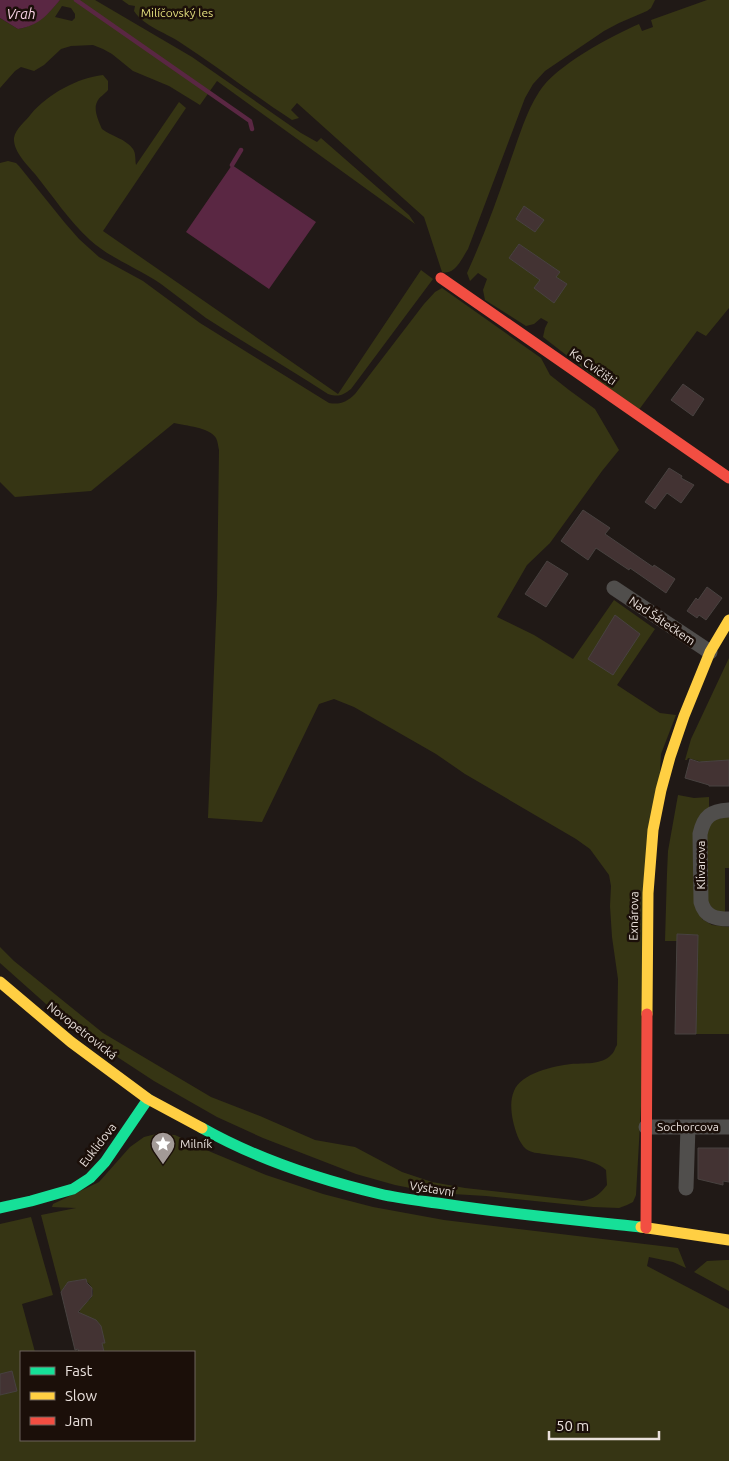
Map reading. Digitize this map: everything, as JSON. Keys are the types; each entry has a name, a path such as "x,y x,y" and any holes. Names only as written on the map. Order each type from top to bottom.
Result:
{"street":[{"name":"Ke Cvičišti","path":"441,278 729,478"},
{"name":"Nad Šátečkem","path":"614,588 710,652"},
{"name":"Exnárova","path":"646,1228 648,893 653,830 670,756 684,716 710,652 729,620"},
{"name":"Klivarova","path":"729,810 718,811 708,816 702,825 700,834 702,908 714,918 729,920"},
{"name":"Novopetrovická","path":"0,982 71,1042 148,1099"},
{"name":"Euklidova","path":"0,1208 26,1203 73,1189 90,1178 105,1162 148,1099"},
{"name":"Výstavní","path":"148,1099 219,1138 264,1157 310,1174 380,1194 474,1209 646,1228 729,1240"},
{"name":"Sochorcova","path":"646,1127 729,1127"},
{"path":"686,1188 688,1127"}],"green space":[{"path":"60,0 95,0 192,57 301,133 317,142 321,138 409,215 415,224 217,81 200,105 169,86 133,71 112,54 93,45 71,46 61,49 44,65 34,71 21,67 0,88 0,18 18,29 25,27 37,22","holes":["62,6 71,8 75,14 75,18 72,21 55,17"]},
{"name":"Milíčovský les","path":"122,0 655,0 647,11 604,31 545,71 533,84 525,98 468,249 458,265 447,273 442,272 424,217 297,103 291,110 299,118 292,120 192,51 143,21 134,11 135,6 129,5"},
{"path":"707,0 729,0 729,308 706,336 697,331 638,411 543,337 548,322 541,318 534,324 526,326 485,300 483,290 487,279 478,273 470,281 467,273 523,125 539,92 558,72 584,53 639,24 642,31 653,27 651,20","holes":["524,207 543,221 535,232 516,218","519,244 559,273 556,277 567,284 534,288 540,280 509,258"]},
{"path":"103,75 108,81 108,90 97,102 96,112 98,119 102,129 133,149 136,165 179,102 186,108 103,231 338,394 421,270 433,279 351,389 340,395 328,394 206,318 152,278 98,247 75,225 61,208 18,153 14,138 18,128 38,107 54,94 73,83"},
{"path":"8,161 19,166 79,239 99,257 143,281 200,323 329,403 337,404 343,402 355,394 424,304 435,292 442,288 541,358 550,375 595,409 619,450 550,543 527,565 497,617 534,635 573,659 614,600 655,629 617,685 660,713 676,715 661,754 636,1195 633,1202 619,1208 593,1207 436,1193 395,1185 356,1174 263,1138 217,1117 154,1081 99,1045 46,1004 0,963 0,947 14,961 103,1033 211,1097 315,1140 355,1147 402,1172 432,1182 465,1188 582,1201 596,1196 607,1185 606,1170 593,1162 535,1153 526,1149 516,1132 511,1109 514,1091 523,1079 556,1067 603,1060 612,1054 617,1045 618,979 612,937 611,886 609,875 590,849 465,774 436,754 354,707 334,699 319,704 262,822 208,818 217,596 219,450 216,438 213,434 203,429 174,423 91,491 15,497 0,482 0,163"},
{"path":"729,658 729,761 710,761 709,764 688,758 685,760 691,739"},
{"path":"678,795 694,798 709,797 709,809 705,812 702,919 712,925 729,927 729,1034 696,1034 697,935 677,934 677,941 665,941 668,851"},
{"path":"729,816 729,868 725,868 725,915 718,915 707,901 707,830 710,821"},
{"path":"156,1134 175,1135 266,1175 323,1194 373,1207 444,1220 678,1248 686,1268 673,1262 649,1257 647,1266 729,1309 729,1461 0,1461 0,1395 17,1391 12,1371 0,1374 0,1224 31,1217 53,1295 22,1304 35,1351 20,1351 20,1441 195,1441 195,1351 104,1351 103,1337 99,1324 93,1319 81,1318 79,1308 90,1299 93,1293 92,1289 86,1279 68,1282 61,1292 41,1215 76,1208 52,1207 53,1204 99,1182 130,1147 144,1137"},
{"path":"729,1260 729,1291 694,1272 707,1261"}],"water":[{"name":"Vrah","path":"0,0 60,0 37,22 18,29 0,18"},
{"path":"232,165 316,222 269,289 186,232"}],"building":[{"path":"524,206 544,220 535,232 516,219"},
{"path":"519,244 560,272 556,277 567,284 554,303 534,288 540,280 509,258"},
{"path":"683,384 704,399 693,416 671,400"},
{"path":"669,468 682,476 681,478 694,485 681,503 667,493 655,509 645,502"},
{"path":"583,510 610,528 605,534 653,567 654,565 675,579 666,593 630,568 629,570 596,548 588,560 561,541"},
{"path":"547,561 568,574 546,607 525,594"},
{"path":"707,587 722,598 706,620 699,615 697,618 687,611"},
{"path":"615,615 640,634 613,675 588,659"},
{"path":"690,759 699,762 729,760 729,786 709,786 685,778"},
{"path":"677,934 698,935 696,1034 675,1034"},
{"path":"698,1148 729,1148 729,1182 723,1181 723,1185 698,1179"},
{"path":"86,1279 92,1288 92,1296 78,1312 96,1320 101,1326 105,1343 102,1343 104,1351 75,1350 61,1292 68,1282"},
{"path":"12,1371 17,1391 0,1395 0,1374"}],"waterway":[{"path":"76,0 250,121 252,129"},
{"path":"232,165 241,150"}],"traffic: fast":[{"path":"0,1208 73,1189 90,1178 105,1162 148,1099"},
{"path":"202,1128 244,1149 289,1167 380,1194 493,1211 641,1227"}],"traffic: slow":[{"path":"647,1014 648,893 653,830 661,790 684,716 710,652 729,620"},
{"path":"0,982 71,1042 148,1099 202,1128"},
{"path":"641,1227 729,1240"}],"traffic: jam":[{"path":"441,278 729,478"},
{"path":"646,1228 647,1014"}],"place":[{"name":"Milník","path":"163,1165"}]}
